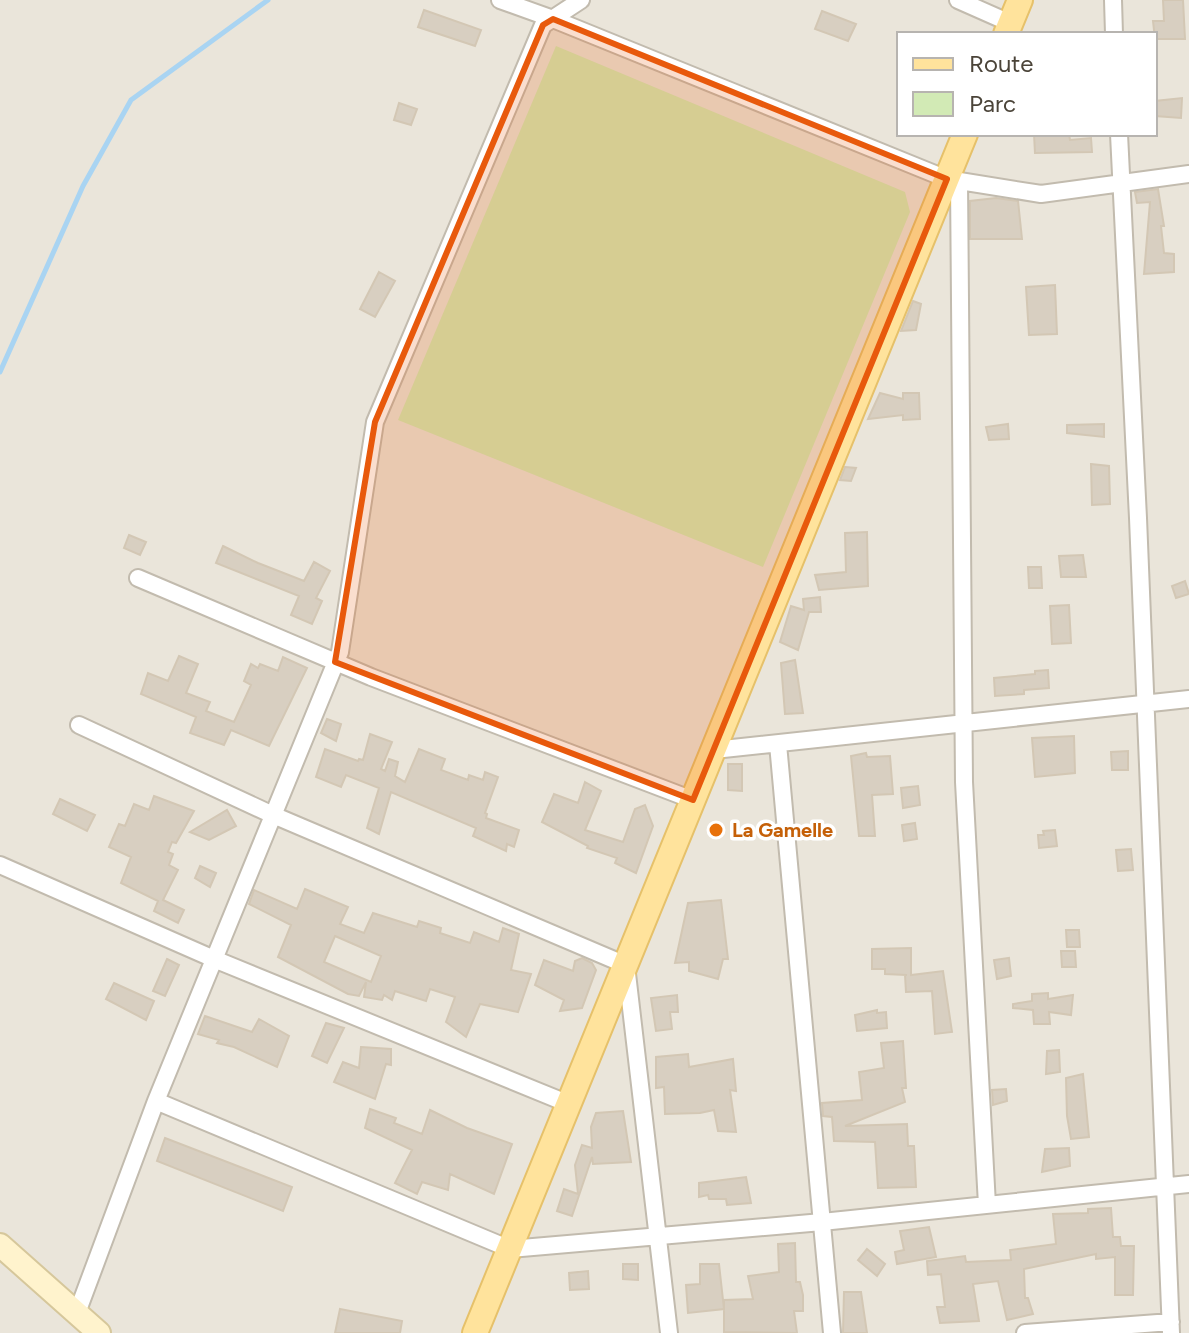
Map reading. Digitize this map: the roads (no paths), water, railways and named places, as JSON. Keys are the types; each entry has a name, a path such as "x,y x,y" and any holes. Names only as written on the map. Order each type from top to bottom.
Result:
{"main road":[{"path":"1008,29 1020,0"},
{"path":"475,1333 693,800 953,180 964,136"},
{"path":"0,1245 99,1333"}],"street":[{"path":"500,0 953,180 1041,194 1189,174"},
{"path":"77,1313 156,1101 340,652 375,422 543,25 581,0"},
{"path":"958,0 1008,29"},
{"path":"1113,0 1114,32"},
{"path":"1025,1333 1171,1328 1119,136"},
{"path":"953,180 963,723 987,1205"},
{"path":"138,578 335,662 693,800"},
{"path":"714,750 1189,699"},
{"path":"79,725 273,815 626,965 669,1333"},
{"path":"778,744 832,1333"},
{"path":"0,865 214,959 569,1104"},
{"path":"156,1101 510,1249 822,1222 1189,1184"}],"waterway":[{"path":"0,372 83,186 131,100 268,0"}],"place":[{"name":"La Gamelle","path":"716,830"}]}
